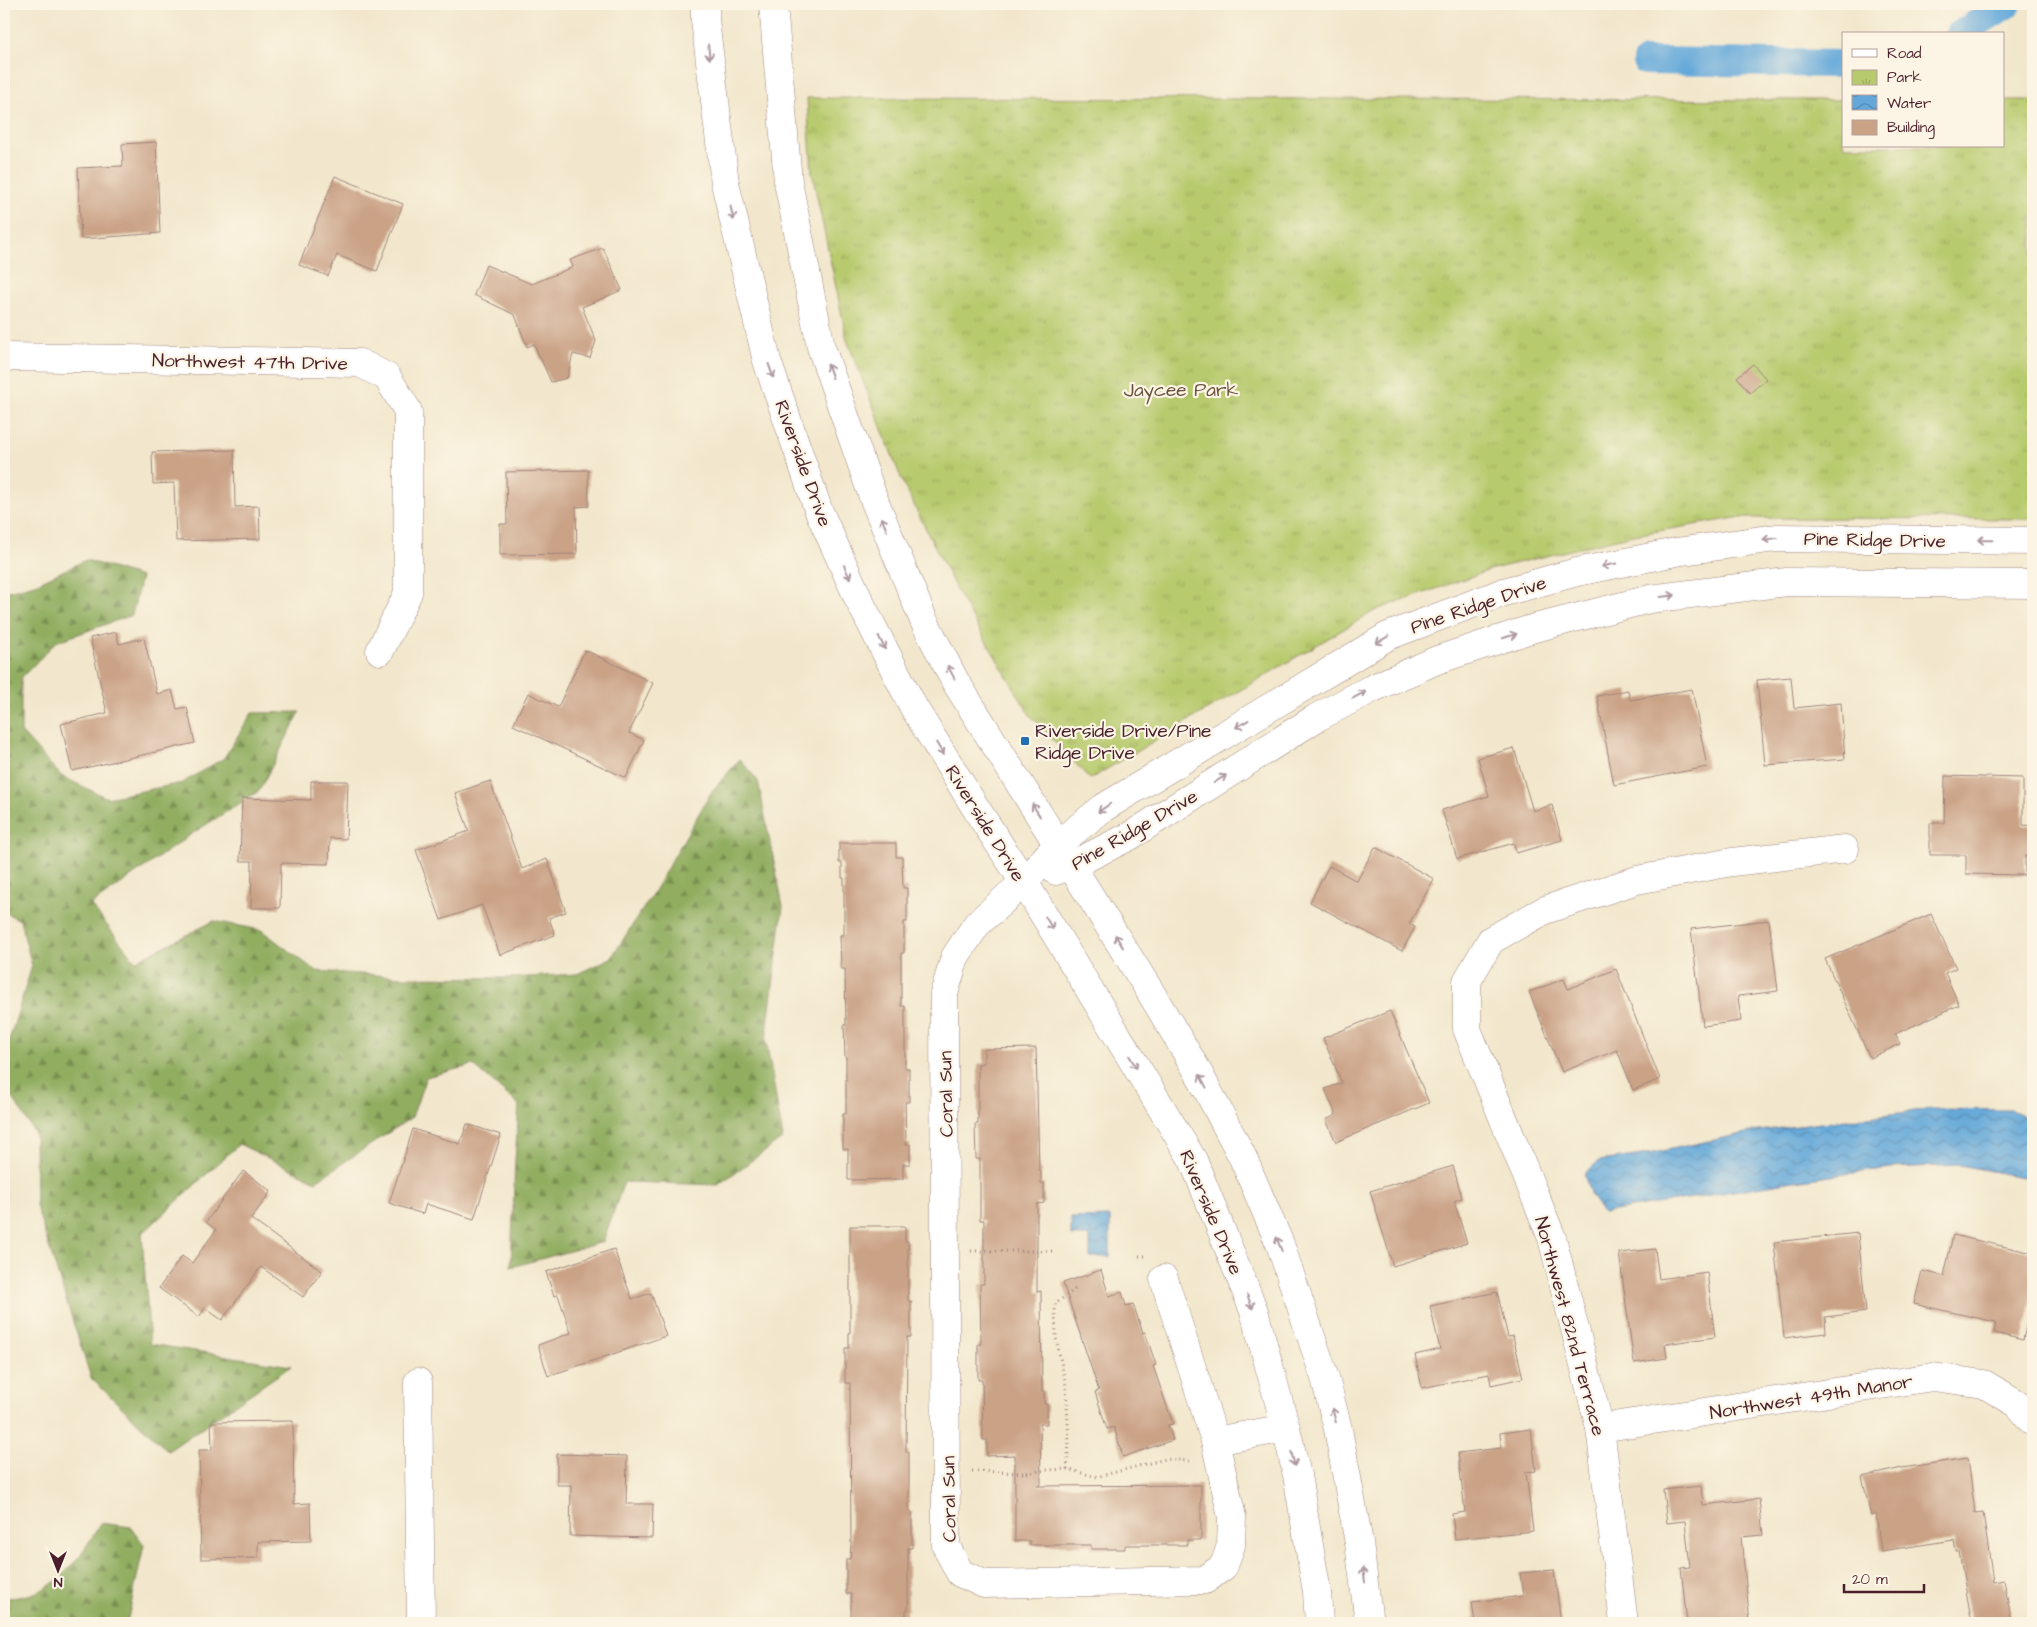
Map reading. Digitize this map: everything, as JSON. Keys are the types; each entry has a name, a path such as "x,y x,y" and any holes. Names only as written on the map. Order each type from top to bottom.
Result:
{"street":[{"name":"Riverside Drive","path":"705,4 705,20 725,183 767,361 818,509 860,600 914,708 1024,882 1192,1160 1254,1312 1286,1428 1317,1592 1320,1623"},
{"path":"773,4 788,182 821,347 873,497 924,620 955,681 1197,1070 1243,1158 1280,1244 1324,1378 1338,1429 1359,1543 1369,1623"},
{"name":"Northwest 47th Drive","path":"4,357 360,363 387,377 408,411 408,593 380,651"},
{"name":"Pine Ridge Drive","path":"1065,855 1102,808 1388,636 1504,592 1595,568 1676,552 1776,538 2033,541"},
{"name":"Pine Ridge Drive","path":"1024,882 1065,855 1130,836 1316,718 1371,689 1437,660 1532,629 1650,598 1787,582 2033,584"},
{"name":"Northwest 82nd Terrace","path":"1624,1623 1600,1428 1552,1238 1467,1029 1467,981 1491,940 1545,910 1637,880 1732,862 1845,849"},
{"name":"Coral Sun","path":"1024,882 977,924 955,956 944,994 946,1546 960,1573 984,1584 1205,1580 1224,1566 1231,1545 1232,1517 1218,1450 1164,1279"},
{"name":"Northwest 49th Manor","path":"1600,1428 1933,1377 1984,1384 2026,1413"},
{"path":"418,1382 421,1623"},
{"path":"1218,1450 1286,1428"}],"path":[{"path":"946,1251 1052,1251"},
{"path":"1067,1469 1069,1443 1067,1402 1064,1374 1056,1338 1055,1304 1078,1287"},
{"path":"946,1472 980,1470 1025,1473 1067,1469 1097,1477 1165,1459 1186,1462 1218,1450"}],"green space":[{"name":"Jaycee Park","path":"807,98 1842,100 1842,148 2004,148 2004,100 2033,100 2033,519 1736,518 1628,536 1493,569 1376,610 1090,779 1030,715 960,597 903,483 847,340 812,173"},
{"path":"86,560 141,577 132,615 56,642 21,678 21,732 61,776 107,798 182,783 224,758 252,713 300,712 259,791 193,833 91,905 135,961 214,921 261,930 316,971 404,977 511,978 577,974 611,958 650,898 712,791 740,759 758,781 783,907 766,1040 783,1138 718,1185 624,1182 603,1242 511,1267 519,1105 473,1065 426,1077 412,1117 316,1181 239,1144 142,1234 150,1344 291,1366 168,1451 91,1378 36,1206 35,1134 4,1083 4,1057 32,966 20,920 4,912 4,592 35,584"},
{"path":"101,1523 131,1527 144,1545 127,1623 4,1623 4,1598 37,1592 51,1585 73,1564"}],"water":[{"path":"1930,1109 2011,1110 2033,1120 2033,1179 1959,1165 1891,1168 1787,1182 1603,1213 1591,1196 1584,1174 1599,1161 1648,1154 1751,1132"},
{"path":"1110,1217 1110,1257 1090,1257 1090,1236 1071,1236 1071,1218"}],"building":[{"path":"156,142 160,233 81,239 78,168 123,166 122,144"},
{"path":"335,176 403,204 377,271 337,255 328,276 299,265"},
{"path":"603,248 622,290 582,307 596,341 590,358 573,354 567,378 551,382 534,344 527,347 515,315 474,295 486,265 532,284 573,267 570,260"},
{"path":"1753,364 1766,379 1750,393 1737,377"},
{"path":"234,450 235,507 259,506 260,539 176,541 174,483 153,484 152,452"},
{"path":"588,470 589,506 576,507 577,554 500,555 500,524 507,524 506,472"},
{"path":"116,632 119,644 144,638 157,694 172,690 177,709 187,707 195,743 72,771 61,724 107,713 90,638"},
{"path":"585,650 653,683 629,733 644,740 626,778 513,725 528,693 558,707"},
{"path":"1791,677 1794,708 1841,703 1845,759 1765,765 1757,680"},
{"path":"1692,689 1707,767 1614,785 1597,696 1628,690 1630,700"},
{"path":"1514,748 1533,811 1552,805 1562,840 1516,853 1514,843 1457,859 1442,810 1489,796 1478,758"},
{"path":"1945,776 2023,778 2023,825 2033,826 2033,856 2025,856 2025,875 1966,874 1966,855 1930,855 1930,823 1944,823"},
{"path":"311,781 348,781 346,839 330,838 329,864 281,863 280,908 251,908 252,861 240,861 242,798 311,800"},
{"path":"490,781 522,869 547,859 566,912 549,918 555,935 500,955 482,905 441,920 416,850 469,831 455,793"},
{"path":"839,843 896,843 896,857 902,857 903,888 907,888 907,922 904,922 904,953 901,953 901,1006 905,1006 905,1068 909,1068 909,1102 905,1102 906,1144 910,1144 910,1164 903,1164 903,1179 848,1180 848,1149 843,1149 843,1114 846,1114 844,1025 846,1025 845,969 841,969 840,935 844,935 844,878 842,878 842,863 839,863"},
{"path":"1375,847 1434,879 1409,924 1415,927 1402,951 1310,902 1329,866 1357,881"},
{"path":"1931,914 1956,968 1945,973 1959,1005 1895,1034 1900,1044 1870,1058 1825,959"},
{"path":"1769,920 1778,991 1738,996 1741,1021 1703,1026 1691,929"},
{"path":"1616,969 1660,1079 1633,1090 1617,1050 1562,1072 1529,992 1564,979 1568,989"},
{"path":"1390,1011 1429,1103 1336,1142 1326,1120 1336,1115 1325,1089 1342,1083 1323,1038"},
{"path":"1036,1048 1039,1170 1041,1170 1041,1183 1044,1183 1044,1203 1037,1204 1037,1292 1041,1291 1042,1391 1044,1391 1044,1404 1047,1404 1047,1424 1040,1424 1041,1484 1037,1486 1201,1485 1201,1540 1187,1540 1187,1545 1125,1545 1125,1549 1091,1549 1091,1545 1030,1545 1030,1541 1015,1541 1015,1455 987,1456 987,1440 983,1440 982,1380 978,1380 978,1344 981,1344 980,1284 984,1284 984,1220 980,1220 980,1159 976,1159 975,1124 978,1124 978,1064 984,1063 984,1049"},
{"path":"467,1124 501,1135 474,1219 426,1204 423,1214 389,1203 413,1129 460,1144"},
{"path":"1453,1166 1462,1198 1454,1201 1467,1243 1393,1266 1370,1191"},
{"path":"243,1171 271,1191 251,1219 322,1271 303,1297 261,1267 222,1320 205,1308 199,1317 159,1288 182,1256 192,1263 216,1230 206,1222"},
{"path":"850,1226 905,1226 905,1241 908,1241 908,1301 911,1301 911,1337 907,1337 906,1452 909,1452 909,1512 912,1512 912,1548 908,1548 908,1610 906,1610 906,1623 851,1623 851,1594 846,1594 846,1559 850,1559 851,1545 850,1383 845,1383 845,1348 849,1348 850,1333"},
{"path":"1858,1233 1866,1312 1825,1317 1826,1333 1784,1338 1774,1242"},
{"path":"1953,1235 2033,1253 2033,1294 2023,1340 1994,1333 1996,1322 1914,1304 1922,1271 1944,1276"},
{"path":"614,1249 632,1299 651,1293 666,1336 548,1376 538,1345 571,1333 558,1295 554,1296 546,1272"},
{"path":"1655,1249 1659,1279 1707,1272 1715,1337 1665,1344 1667,1358 1634,1363 1619,1253"},
{"path":"1101,1270 1109,1296 1122,1292 1126,1306 1133,1304 1156,1365 1153,1366 1173,1424 1168,1425 1173,1440 1123,1457 1114,1427 1107,1429 1095,1392 1099,1391 1063,1283"},
{"path":"1497,1292 1508,1337 1513,1336 1523,1378 1491,1385 1489,1374 1422,1388 1415,1355 1440,1349 1430,1306"},
{"path":"293,1421 294,1504 310,1503 311,1541 258,1542 258,1558 201,1559 199,1450 212,1450 211,1422"},
{"path":"1531,1429 1536,1471 1526,1472 1533,1531 1455,1539 1452,1514 1465,1512 1458,1453 1501,1448 1500,1433"},
{"path":"557,1454 627,1456 626,1504 653,1504 652,1538 570,1536 571,1485 557,1485"},
{"path":"1968,1458 1975,1513 1983,1512 1993,1582 2004,1580 2012,1623 1972,1623 1959,1552 1956,1552 1954,1540 1881,1551 1876,1514 1871,1516 1862,1477 1902,1468"},
{"path":"1701,1486 1703,1505 1759,1499 1763,1535 1741,1537 1750,1623 1687,1623 1681,1568 1690,1567 1685,1521 1667,1523 1663,1490"},
{"path":"1554,1570 1561,1623 1475,1623 1472,1602 1523,1596 1520,1573"}],"waterway":[{"path":"1963,32 2008,4"},
{"path":"1646,61 1842,64"}],"place":[{"name":"Riverside Drive/Pine Ridge Drive","path":"1025,741"}]}
